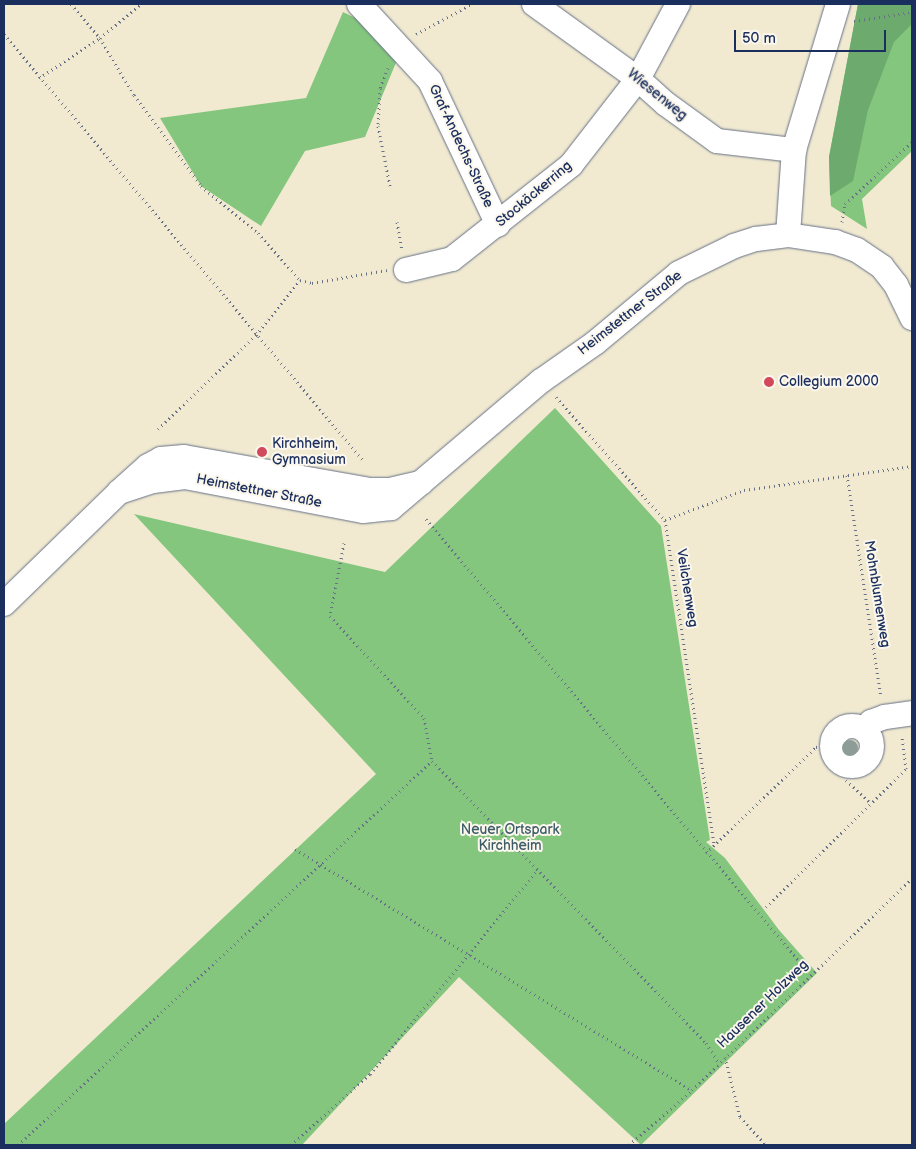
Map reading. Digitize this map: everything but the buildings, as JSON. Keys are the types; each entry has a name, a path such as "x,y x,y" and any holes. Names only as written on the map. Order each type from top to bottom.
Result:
{"street":[{"name":"Graf-Andechs-Straße","path":"359,4 398,44 430,81 498,225"},
{"name":"Wiesenweg","path":"534,4 638,79 666,104 717,141 794,150"},
{"name":"Stockäckerring","path":"406,270 452,259 498,225 571,165 638,79 678,4"},
{"path":"788,235 794,150 837,13"},
{"name":"Heimstettner Straße","path":"4,604 119,492 148,466 162,460 184,457 356,488 390,490 422,483 541,381 595,343 679,273 734,246 788,235 835,242 857,250 882,267 896,285 912,318"},
{"path":"864,730 871,722 885,716 910,723"},
{"path":"854,726 864,730 872,748 862,764 842,764 833,754 832,744 843,728 854,726"}],"path":[{"path":"71,4 100,38 134,95 201,186 258,233 300,280 312,283 375,270 406,270 397,222"},
{"path":"39,78 100,38 141,4"},
{"path":"390,186 378,126 380,88 398,44 472,4"},
{"path":"837,13 871,20 912,12"},
{"path":"4,34 39,78 362,459"},
{"path":"842,223 845,204 912,142"},
{"path":"158,429 256,335 300,280"},
{"path":"541,381 665,520 744,490 912,466"},
{"name":"Mohnblumenweg","path":"847,475 885,716"},
{"path":"426,519 810,974"},
{"name":"Veilchenweg","path":"665,520 714,844"},
{"path":"344,543 330,616 424,718 432,762 537,872 706,1043 719,1063"},
{"path":"766,907 906,769 902,735 910,723"},
{"path":"706,853 816,747 832,744"},
{"path":"18,1145 432,762"},
{"path":"846,780 871,803"},
{"path":"295,849 692,1090"},
{"path":"291,1145 370,1074 537,872"},
{"name":"Hausener Holzweg","path":"629,1145 692,1090 810,974 912,878"},
{"path":"726,1057 740,1117 766,1145"}],"green space":[{"path":"858,4 912,4 912,151 862,199 867,229 831,206 829,157"},
{"path":"858,4 911,4 912,24 894,42 868,110 853,181 830,196 829,157"},
{"path":"343,12 370,25 400,53 365,137 305,151 261,226 201,186 160,118 306,98"},
{"name":"Neuer Ortspark Kirchheim","path":"555,408 661,526 710,840 706,842 725,858 779,930 817,973 641,1145 459,977 302,1145 4,1145 4,1124 376,774 134,514 385,572"}],"place":[{"name":"Collegium 2000","path":"769,382"},
{"name":"Kirchheim, Gymnasium","path":"262,452"}]}
